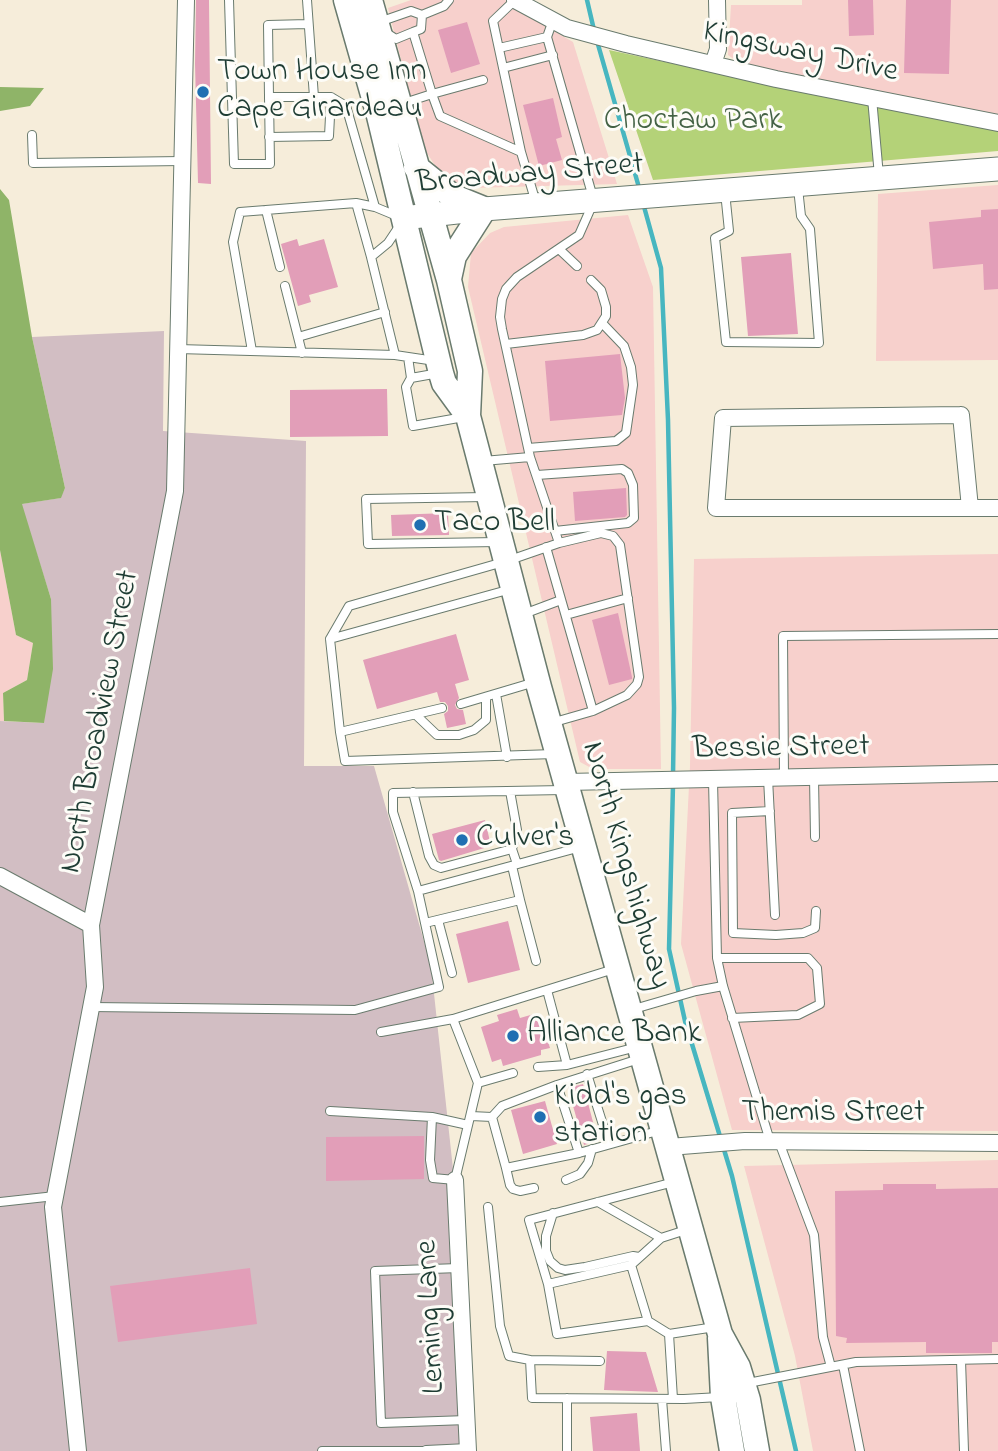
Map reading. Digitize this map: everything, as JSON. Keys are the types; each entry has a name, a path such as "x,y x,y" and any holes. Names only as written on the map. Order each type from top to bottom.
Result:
{"main road":[{"name":"North Kingshighway","path":"346,0 379,116 439,367 444,383 468,416"},
{"name":"North Kingshighway","path":"370,0 449,280 470,370 468,416 538,681 719,1330 743,1387 757,1451"},
{"path":"416,167 452,196 484,209 454,256 449,280"},
{"name":"Broadway Street","path":"404,219 484,209 998,170"},
{"name":"North Kingshighway","path":"732,1451 743,1387"}],"street":[{"name":"North Broadview Street","path":"78,1451 53,1207 95,988 91,925 175,491 186,0"},
{"name":"Kingsway Drive","path":"515,0 560,24 626,44 872,99 998,123"},
{"path":"713,64 718,49 718,0"},
{"path":"970,508 961,415 723,418 716,508 970,508 998,508"},
{"name":"Bessie Street","path":"567,786 652,780 998,773"},
{"path":"0,876 91,925"},
{"name":"Themis Street","path":"666,1138 703,1144 745,1141 998,1143"},
{"name":"Leming Lane","path":"455,1180 468,1450"}],"lane":[{"path":"229,0 234,163 270,164 268,25 309,24"},
{"path":"307,0 314,97"},
{"path":"422,15 421,29 413,33 396,38 381,32 385,20 411,11 422,15 444,6 449,0"},
{"path":"515,0 493,21 521,152 537,205"},
{"path":"499,48 547,37 560,24"},
{"path":"413,33 440,116 521,152"},
{"path":"547,37 602,201 579,235 517,277 506,289 499,317 529,452 558,543"},
{"path":"503,68 554,55"},
{"path":"398,104 483,80"},
{"path":"269,97 331,97 346,106 375,207"},
{"path":"269,137 330,136 331,97"},
{"path":"872,99 879,179"},
{"path":"32,135 33,163 182,161"},
{"path":"725,191 729,231 716,238 726,342 819,343 810,229 801,216 798,185"},
{"path":"252,351 233,242 240,212 356,203 375,207 404,219 388,243 371,257"},
{"path":"356,203 395,355"},
{"path":"266,210 280,267"},
{"path":"560,250 577,267"},
{"path":"506,344 583,335 597,330 606,316 605,299 601,290 591,280"},
{"path":"285,286 302,353"},
{"path":"298,337 385,312"},
{"path":"480,461 616,441 626,433 633,385 630,360 624,346 602,323"},
{"path":"178,349 395,355 439,367"},
{"path":"408,357 411,377 406,387 412,426 468,416"},
{"path":"411,377 439,367"},
{"path":"537,475 622,469 628,472 633,485 635,514 633,520 628,523 555,531"},
{"path":"489,497 366,499 368,544 504,552 546,547 601,533 617,540 639,666 637,684 627,695 593,711 550,723"},
{"path":"546,547 593,711"},
{"path":"504,552 349,606 330,639 345,761 558,754"},
{"path":"330,639 514,589"},
{"path":"566,615 628,598"},
{"path":"521,615 561,600"},
{"path":"775,915 770,811 776,778 783,636 998,634"},
{"path":"461,704 538,681"},
{"path":"496,694 507,757"},
{"path":"416,715 437,735 459,735 474,730 486,720 486,698"},
{"path":"340,732 442,708"},
{"path":"814,777 814,837"},
{"path":"709,780 718,958 723,986 775,1142 814,1235 823,1337 831,1367"},
{"path":"91,1007 355,1010 439,987 418,891 393,811 393,793 510,791 567,786"},
{"path":"510,791 517,830 512,849 514,865 536,961"},
{"path":"413,792 429,856 434,865 441,868 512,849"},
{"path":"770,811 732,813 733,933 803,933 815,928 816,911"},
{"path":"418,891 584,847"},
{"path":"425,923 520,900"},
{"path":"438,920 452,974"},
{"path":"718,958 808,958 817,968 820,1004 797,1015 732,1018"},
{"path":"381,1032 453,1018 618,968"},
{"path":"630,1011 696,991 723,986"},
{"path":"547,990 567,1065"},
{"path":"432,1117 430,1160 433,1178 455,1180 478,1083 453,1018"},
{"path":"538,1067 567,1065 642,1052"},
{"path":"330,1111 469,1120 492,1117 502,1106 642,1052"},
{"path":"478,1083 513,1073"},
{"path":"587,1074 599,1127 609,1144"},
{"path":"557,1085 572,1118 579,1153"},
{"path":"562,1101 571,1098"},
{"path":"492,1117 510,1185 520,1191 534,1188"},
{"path":"506,1168 609,1144 666,1138"},
{"path":"566,1180 580,1174 592,1149"},
{"path":"678,1181 528,1220 548,1284 557,1334 648,1321 669,1334 719,1330"},
{"path":"0,1202 55,1196"},
{"path":"598,1202 662,1238"},
{"path":"488,1208 500,1326 509,1356 530,1360 600,1362"},
{"path":"554,1213 546,1236 546,1251 550,1261 558,1268 585,1268 639,1257"},
{"path":"548,1284 631,1265 662,1238 691,1228"},
{"path":"631,1265 648,1321"},
{"path":"459,1268 375,1272 381,1423 467,1420"},
{"path":"669,1334 673,1399"},
{"path":"530,1360 532,1398 673,1399 743,1387 856,1362 998,1359"},
{"path":"961,1360 964,1451"},
{"path":"844,1364 860,1451"},
{"path":"566,1398 567,1451"},
{"path":"662,1399 666,1451"},
{"path":"322,1451 468,1450"}],"shaded area":[{"path":"411,0 505,0 517,10 573,42 617,184 472,188 444,179 423,147 388,8"},
{"path":"802,0 998,0 998,114 844,86 738,62 728,55 731,5 802,5"},
{"path":"998,185 998,360 876,361 878,194"},
{"path":"628,215 653,287 661,769 593,769 580,762 468,287 471,253 490,233 504,227"},
{"path":"164,331 163,431 306,441 304,766 374,766 431,966 453,1169 464,1451 0,1451 0,721 44,723 51,599 21,504 60,498 65,488 32,337"},
{"path":"0,550 16,635 33,643 27,680 3,693 4,721 0,721"},
{"path":"998,554 998,1131 732,1130 681,944 690,766 694,559"},
{"path":"998,1160 998,1451 813,1451 795,1356 744,1166"}],"green space":[{"name":"Choctaw Park","path":"609,50 721,74 998,122 998,151 653,180"},
{"path":"0,87 44,88 30,106 0,111"},
{"path":"0,189 9,200 32,337 65,488 61,498 22,504 51,599 53,669 44,723 4,721 3,693 27,680 33,643 16,635 0,550"}],"building":[{"name":"Town House Inn Cape Girardeau","path":"196,0 209,0 211,184 198,183"},
{"path":"848,0 873,0 874,35 849,36"},
{"path":"906,0 951,0 949,74 904,73"},
{"path":"467,22 480,64 451,73 438,30"},
{"path":"553,98 562,137 556,139 562,160 539,166 523,105"},
{"path":"998,209 998,289 984,290 983,264 933,269 929,222 981,217 981,210"},
{"path":"297,239 299,246 324,239 338,287 309,295 311,302 298,306 281,244"},
{"path":"791,253 798,334 748,336 741,257"},
{"path":"620,354 625,398 622,415 550,421 545,361"},
{"path":"387,389 388,436 290,437 290,390"},
{"path":"626,488 625,517 575,521 573,492"},
{"name":"Taco Bell","path":"448,513 449,535 392,536 391,515"},
{"path":"618,613 632,679 609,685 592,620"},
{"path":"456,634 469,680 455,684 459,698 455,705 457,709 463,710 466,724 447,728 444,714 448,711 448,706 445,702 440,702 437,692 377,709 363,660"},
{"name":"Culver's","path":"485,820 491,846 439,860 432,834"},
{"path":"508,921 520,970 468,983 456,934"},
{"path":"517,1009 520,1018 534,1014 536,1021 541,1019 550,1048 541,1050 541,1055 503,1066 501,1059 492,1062 481,1027 499,1021 497,1015"},
{"path":"583,1084 598,1141 584,1145 568,1088"},
{"path":"545,1101 557,1144 523,1154 511,1110"},
{"path":"424,1136 424,1179 326,1181 326,1137"},
{"path":"883,1184 936,1184 936,1189 998,1188 998,1342 992,1342 992,1353 926,1353 926,1342 846,1343 847,1338 836,1336 835,1191 883,1190"},
{"path":"250,1268 257,1324 118,1342 110,1286"},
{"path":"607,1351 646,1352 658,1392 604,1390"},
{"path":"637,1413 640,1451 593,1451 590,1417"}],"waterway":[{"path":"587,0 594,30"},
{"path":"597,41 640,191"},
{"path":"643,203 661,268 668,420 673,776"},
{"path":"673,785 669,949 685,1021 732,1176 796,1451"}],"place":[{"name":"Town House Inn Cape Girardeau","path":"203,92"},
{"name":"Taco Bell","path":"420,525"},
{"name":"Culver's","path":"462,840"},
{"name":"Alliance Bank","path":"513,1036"},
{"name":"Kidd's gas station","path":"540,1117"}]}
